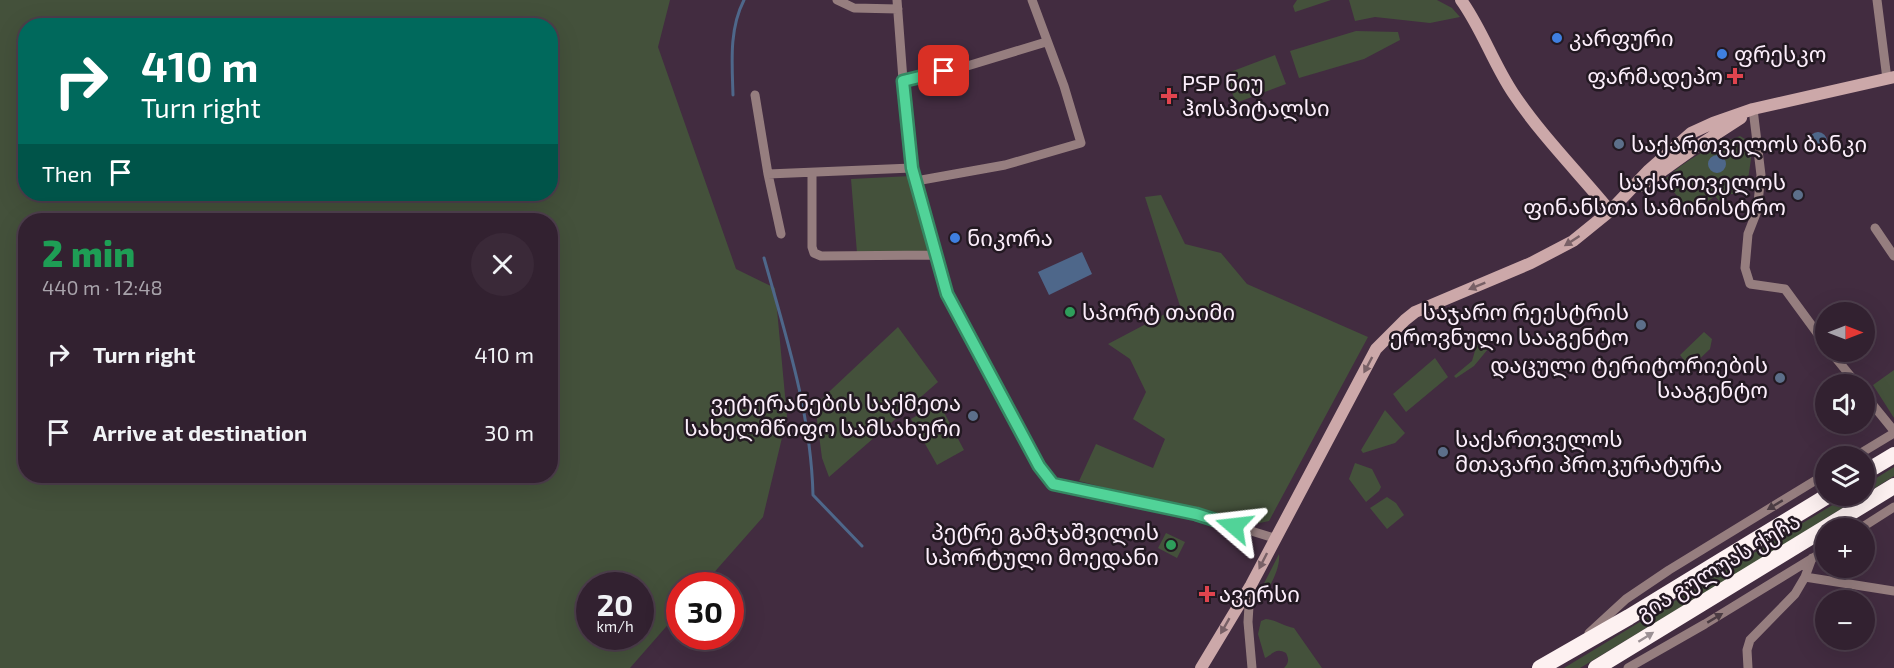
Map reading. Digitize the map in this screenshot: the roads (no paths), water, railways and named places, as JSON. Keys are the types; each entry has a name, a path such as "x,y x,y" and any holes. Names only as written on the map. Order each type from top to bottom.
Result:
{"highway":[{"path":"1875,466 1894,455"},
{"name":"გია გულუას ქუჩა","path":"1596,668 1894,486"},
{"name":"გია გულუას ქუჩა","path":"1540,668 1629,617 1815,504"}],"main road":[{"path":"1461,0 1474,18 1512,91 1530,116 1610,211"},
{"path":"1201,668 1251,585 1376,349 1404,320 1415,312 1531,263 1573,241 1658,173 1753,109 1891,78"}],"street":[{"path":"837,0 854,8 897,4 912,168 950,302 1039,466 1053,484 1196,514 1274,538"},
{"path":"916,181 1005,165 1081,143 1064,86 1032,0"},
{"path":"1877,0 1891,78"},
{"path":"903,81 964,67 1046,42"},
{"path":"755,94 768,174 781,234"},
{"path":"1753,109 1761,175 1757,211 1748,234 1745,268 1750,284 1785,289 1815,330"},
{"path":"768,174 912,168"},
{"path":"812,173 812,247 814,253 821,256 936,255"},
{"path":"1875,228 1894,256"},
{"path":"1839,362 1849,374"},
{"path":"1872,446 1894,432 1875,408"},
{"name":"გია გულუას ქუჩა","path":"1575,647 1626,599 1701,549 1815,481"},
{"path":"1875,519 1894,507"},
{"name":"გია გულუას ქუჩა","path":"1628,668 1815,556"},
{"path":"1748,668 1747,650 1750,640 1794,594 1805,577 1812,558"},
{"path":"1805,577 1894,591"},
{"path":"1251,585 1248,614 1252,668"}],"water":[{"path":"1818,132 1824,135 1827,141 1824,147 1818,150 1812,147 1809,141 1812,135"},
{"path":"1713,155 1721,155 1726,160 1724,171 1713,173 1708,168 1708,160"},
{"path":"1082,252 1092,274 1049,295 1038,272"}],"waterway":[{"path":"733,95 734,34 744,0"},
{"path":"764,258 796,375 808,434 813,495 862,546"}],"place":[{"name":"კარფური","path":"1557,38"},
{"name":"ფრესკო","path":"1722,54"},
{"name":"ფარმადეპო","path":"1735,76"},
{"name":"PSP ნიუ ჰოსპიტალსი","path":"1169,96"},
{"name":"საქართველოს ბანკი","path":"1619,144"},
{"name":"საქართველოს ფინანსთა სამინისტრო","path":"1798,195"},
{"name":"ნიკორა","path":"955,238"},
{"name":"სპორტ თაიმი","path":"1070,312"},
{"name":"საჯარო რეესტრის ეროვნული სააგენტო","path":"1641,325"},
{"name":"დაცული ტერიტორიების სააგენტო","path":"1780,378"},
{"name":"ვეტერანების საქმეთა სახელმწიფო სამსახური","path":"973,416"},
{"name":"საქართველოს მთავარი პროკურატურა","path":"1443,452"},
{"name":"პეტრე გამჯაშვილის სპორტული მოედანი","path":"1171,545"},
{"name":"ავერსი","path":"1207,594"}]}
